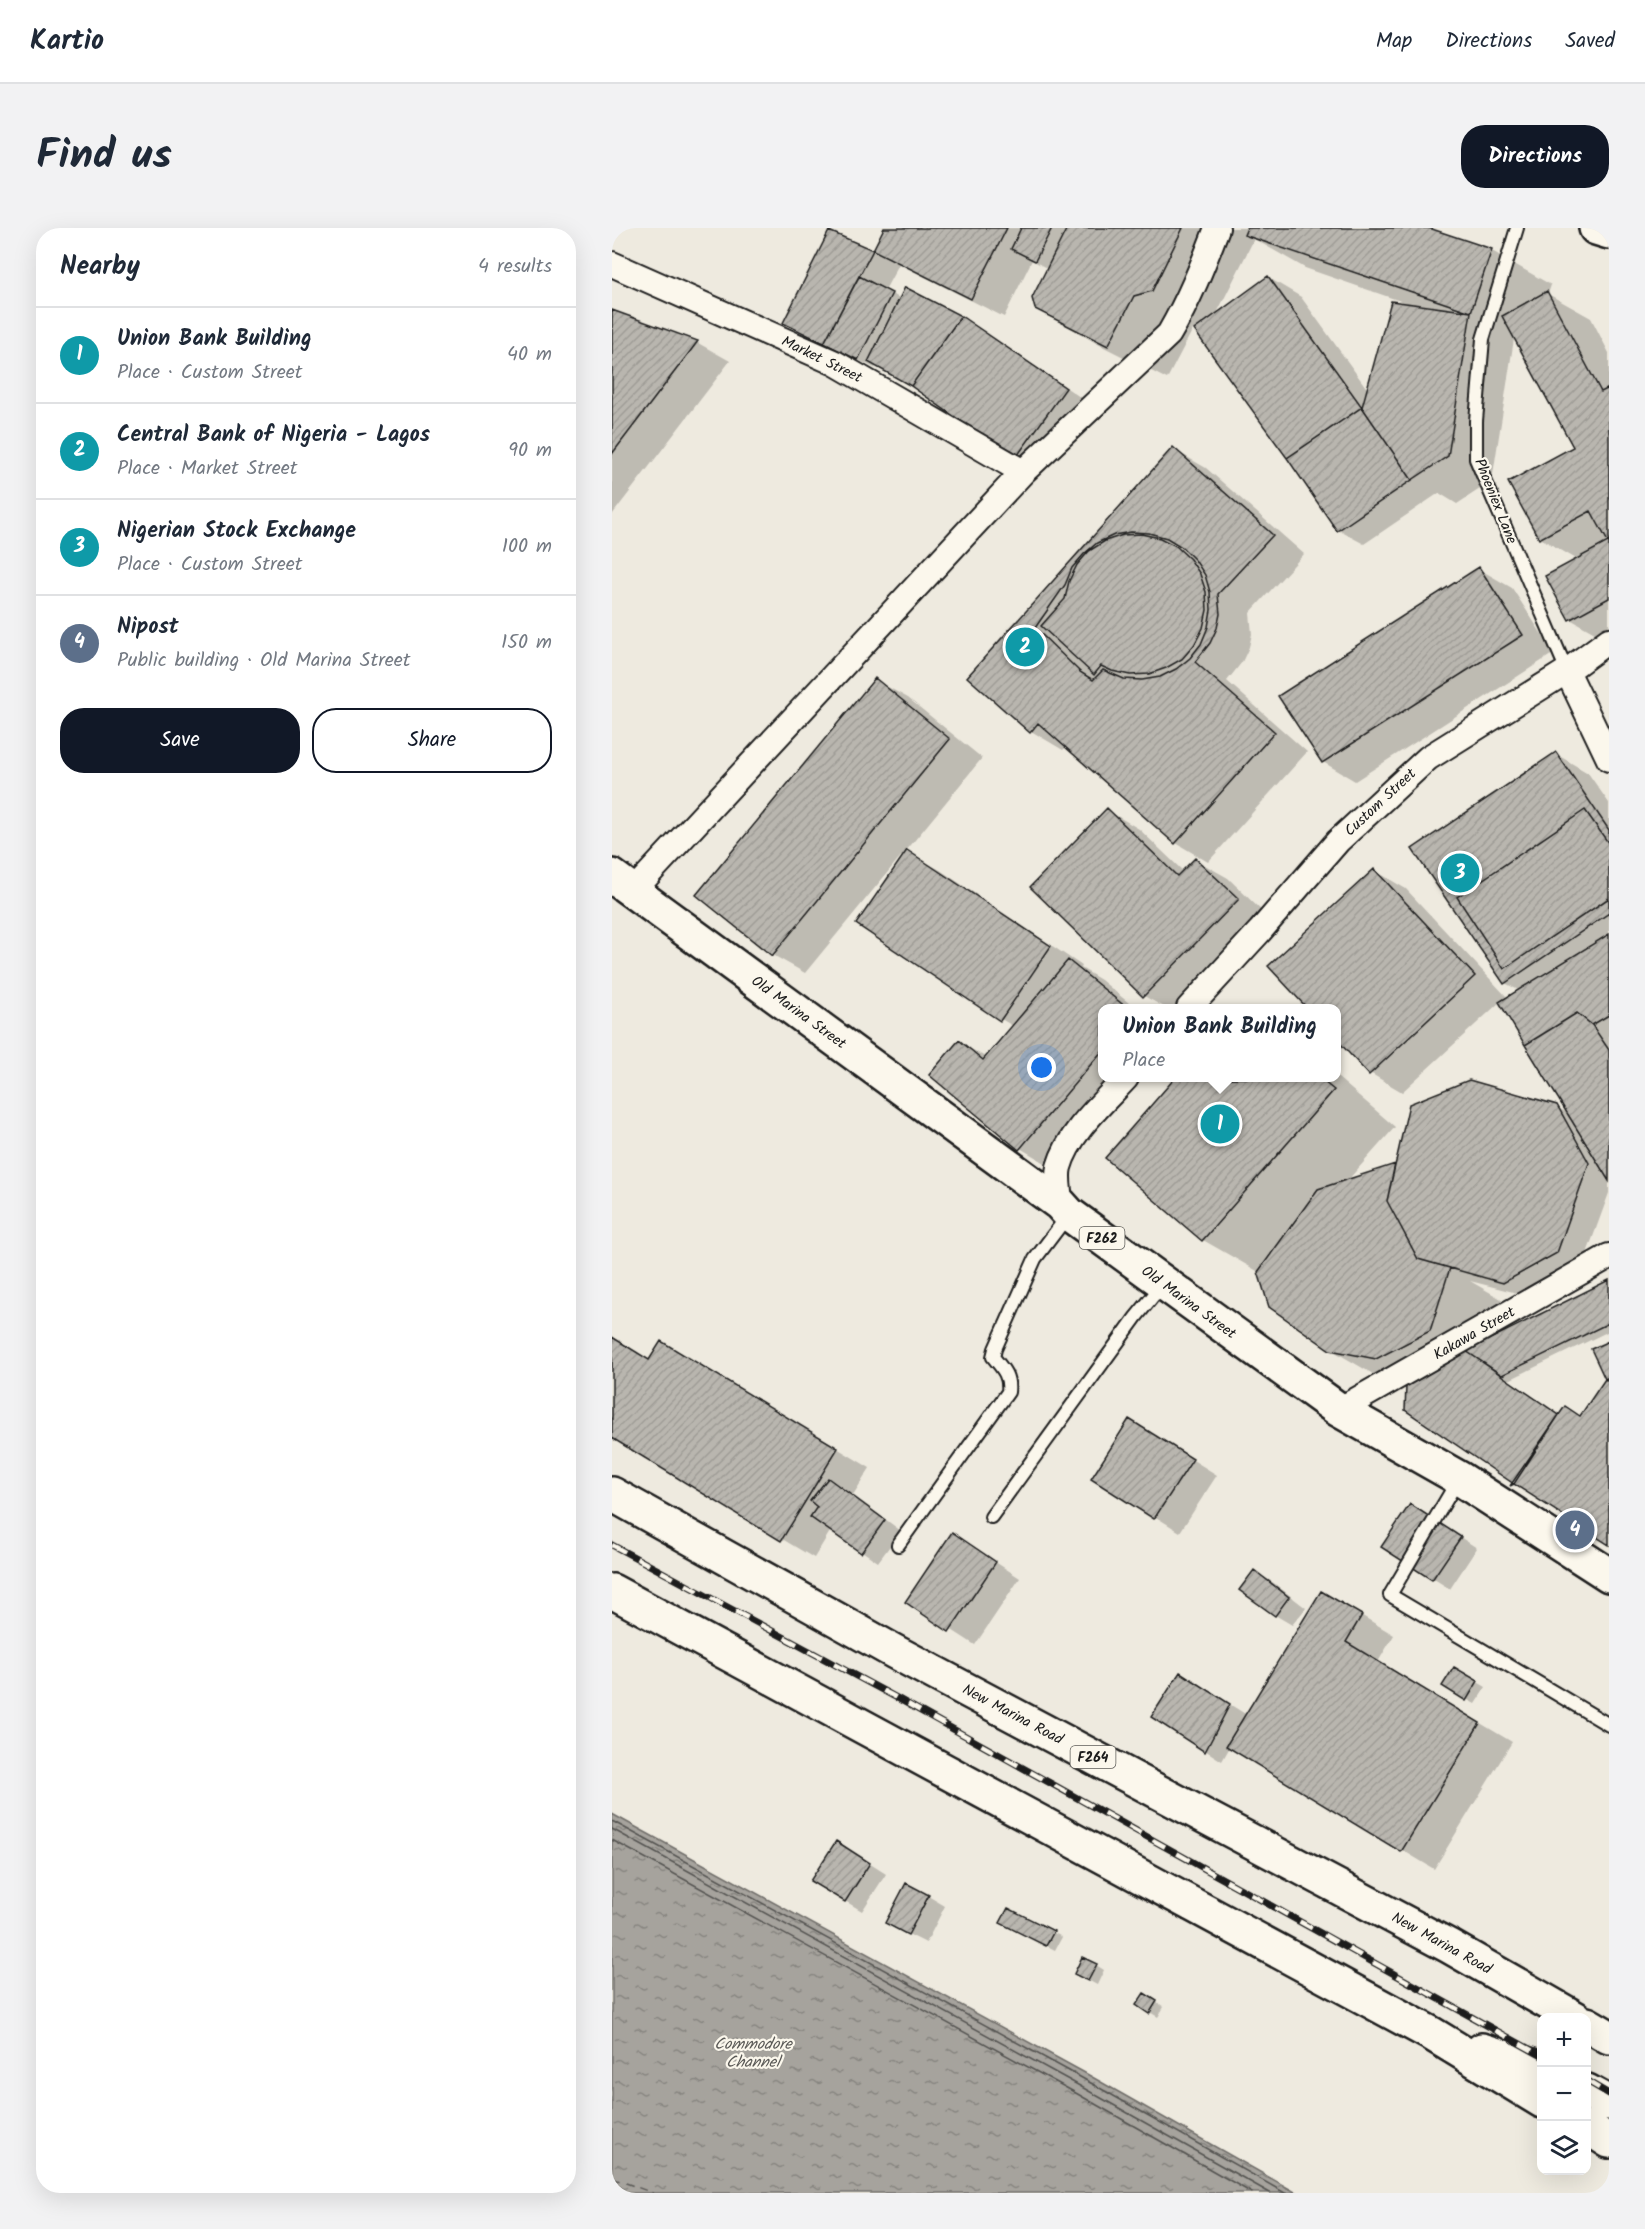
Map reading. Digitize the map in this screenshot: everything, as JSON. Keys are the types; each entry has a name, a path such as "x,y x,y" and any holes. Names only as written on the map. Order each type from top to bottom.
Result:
{"main road":[{"path":"1596,228 1609,232"},
{"name":"Old Marina Street","path":"622,884 1065,1209 1163,1284 1339,1410 1460,1478 1609,1575"},
{"name":"New Marina Road","path":"612,1494 885,1646 1449,1946 1566,2013"},
{"path":"612,1591 1432,2034 1537,2098"},
{"path":"1591,2026 1609,2037"},
{"path":"1432,2034 1537,2067"},
{"path":"1591,2093 1609,2103"},
{"path":"1591,2130 1609,2141"}],"street":[{"path":"622,884 1023,472 1169,334 1197,282 1217,228"},
{"name":"Market Street","path":"612,264 835,363 1023,472"},
{"name":"Custom Street","path":"1193,1004 1338,841 1428,758 1567,671 1609,640"},
{"name":"Phoeniex Lane","path":"1567,671 1609,759"},
{"path":"1065,1209 1058,1169 1068,1146 1089,1118 1121,1082"},
{"name":"Kakawa Street","path":"1339,1410 1609,1256"}],"lane":[{"name":"Phoeniex Lane","path":"1517,228 1483,339 1476,421 1476,459 1567,671"},
{"path":"898,1545 1008,1392 1010,1382 1004,1370 993,1358 995,1349 1035,1259 1065,1209"},
{"path":"991,1517 1136,1317 1163,1284"},
{"path":"1460,1478 1390,1595 1609,1725"}],"water":[{"name":"Commodore Channel","path":"612,1814 1085,2073 1297,2193 612,2193"}],"building":[{"path":"884,228 1007,228 971,299 873,250"},
{"path":"1021,228 1052,228 1035,261 1011,249"},
{"path":"1067,228 1183,228 1152,291 1134,296 1108,346 1035,309 1032,298"},
{"path":"1247,228 1429,228 1492,249 1471,312 1244,235"},
{"path":"829,231 873,250 824,343 783,323"},
{"path":"859,276 892,293 858,360 824,343"},
{"path":"1268,276 1362,407 1287,458 1194,330"},
{"path":"905,287 961,316 911,386 868,362"},
{"path":"1547,291 1601,392 1609,388 1609,598 1569,620 1545,576 1608,542 1591,511 1539,539 1508,482 1573,447 1502,316"},
{"path":"1391,301 1471,312 1448,456 1412,480 1362,407"},
{"path":"612,310 698,341 612,454"},
{"path":"961,316 1066,388 1015,459 911,386"},
{"path":"1362,407 1412,480 1337,531 1287,458"},
{"path":"1173,447 1273,535 1218,594 1220,614 1217,628 1210,643 1195,662 1275,732 1175,844 1038,723 1030,733 967,677","holes":["1131,532 1149,533 1167,538 1182,547 1205,575 1210,592 1211,610 1208,627 1201,644 1190,658 1176,669 1160,677 1142,680 1124,679 1103,670 1093,680 1080,672 1035,628 1065,585 1072,568 1097,543 1114,535"]},
{"path":"1141,534 1160,538 1176,546 1190,559 1200,574 1206,592 1207,610 1203,628 1194,645 1182,659 1166,668 1149,674 1130,675 1101,666 1094,675 1041,626 1065,599 1069,581 1077,565 1089,551 1105,541 1123,535"},
{"path":"1479,567 1523,635 1322,763 1278,696"},
{"path":"875,678 950,739 772,956 696,895"},
{"path":"1556,752 1609,830 1609,844 1585,810 1457,897 1504,969 1609,898 1609,913 1504,984 1412,849"},
{"path":"1107,808 1177,876 1195,858 1239,899 1143,997 1030,887"},
{"path":"1585,810 1609,844 1609,898 1504,969 1457,897"},
{"path":"907,850 1051,946 1000,1021 856,924"},
{"path":"1374,869 1475,976 1369,1075 1341,1044 1341,1004 1303,1004 1268,966"},
{"path":"1609,934 1609,1015 1592,1025 1577,1013 1525,1045 1499,1002"},
{"path":"1068,960 1122,1004 1098,1004 1098,1056 1019,1150 929,1075 959,1040 983,1060"},
{"path":"1577,1013 1592,1025 1609,1050 1609,1181 1525,1045"},
{"path":"1469,1080 1557,1105 1589,1163 1557,1253 1503,1283 1418,1259 1387,1201 1409,1104"},
{"path":"1172,1082 1324,1082 1334,1090 1202,1241 1105,1158"},
{"path":"1395,1164 1387,1201 1418,1259 1450,1268 1430,1331 1376,1359 1330,1350 1269,1307 1258,1272 1318,1189"},
{"path":"1609,1280 1609,1323 1502,1375 1466,1351"},
{"path":"612,1337 649,1360 661,1341 838,1448 781,1541 612,1438"},
{"path":"1609,1341 1609,1377 1605,1379 1591,1349"},
{"path":"1466,1351 1559,1415 1514,1484 1405,1410 1406,1386"},
{"path":"1605,1379 1609,1381 1609,1545 1514,1484 1510,1486 1565,1406 1580,1416"},
{"path":"1129,1419 1193,1459 1154,1519 1091,1479"},
{"path":"828,1478 885,1520 861,1553 810,1517 817,1507 810,1501"},
{"path":"1410,1504 1461,1537 1432,1580 1381,1547"},
{"path":"952,1532 996,1562 949,1632 905,1602"},
{"path":"1254,1570 1289,1597 1275,1616 1239,1590"},
{"path":"1321,1591 1362,1615 1346,1642 1480,1723 1401,1852 1226,1746"},
{"path":"1454,1667 1478,1681 1466,1701 1442,1686"},
{"path":"1180,1672 1230,1704 1205,1752 1151,1717"},
{"path":"836,1841 870,1863 845,1902 810,1881"},
{"path":"906,1883 929,1895 908,1935 885,1923"},
{"path":"1008,1908 1054,1931 1046,1946 1000,1923"},
{"path":"1082,1957 1097,1964 1088,1981 1074,1974"},
{"path":"1144,1993 1157,2001 1149,2014 1136,2005"}],"ferry route":[{"path":"612,2178 653,2193"}],"railway":[{"path":"612,1545 897,1698 1537,2053"},
{"path":"1591,2083 1609,2094"}],"place":[{"name":"Central Bank of Nigeria - Lagos","path":"1025,647"},
{"name":"Nigerian Stock Exchange","path":"1460,873"},
{"name":"Union Bank Building","path":"1220,1124"},
{"name":"Nipost","path":"1575,1530"}]}
